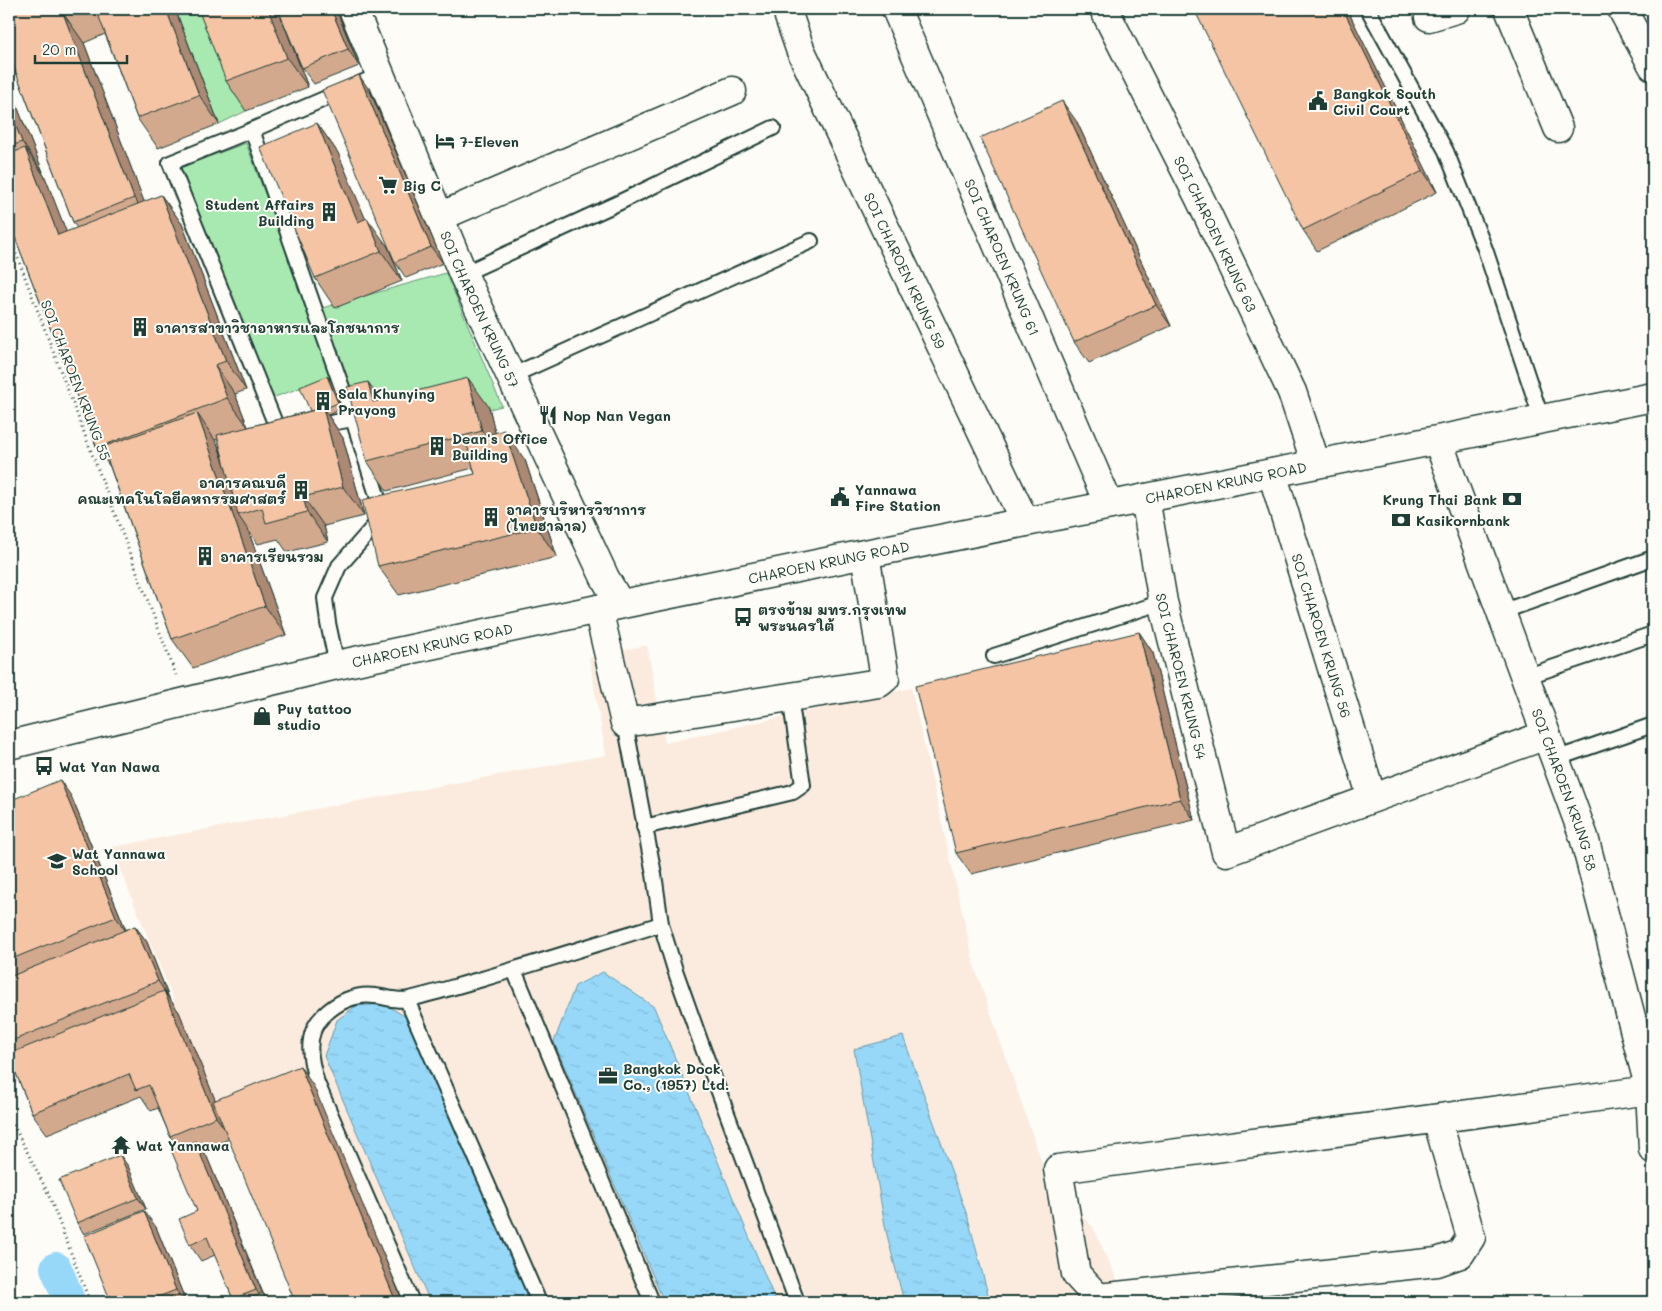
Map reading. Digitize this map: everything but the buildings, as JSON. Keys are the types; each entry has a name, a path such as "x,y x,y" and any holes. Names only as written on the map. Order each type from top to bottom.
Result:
{"street":[{"name":"SOI CHAROEN KRUNG 57","path":"353,9 463,274 605,578 625,723"},
{"name":"SOI CHAROEN KRUNG 61","path":"896,9 1110,505"},
{"name":"SOI CHAROEN KRUNG 63","path":"1104,9 1200,199 1292,392 1316,464"},
{"path":"1429,17 1456,9"},
{"path":"1508,9 1558,128"},
{"path":"1622,9 1653,66"},
{"name":"SOI CHAROEN KRUNG 59","path":"789,17 800,49 1025,522"},
{"path":"439,217 732,91"},
{"name":"CHAROEN KRUNG ROAD","path":"9,745 337,665 609,607 1653,397"},
{"name":"SOI CHAROEN KRUNG 58","path":"1438,441 1584,837 1650,1090 1653,1149"},
{"name":"SOI CHAROEN KRUNG 56","path":"1272,473 1372,798"},
{"name":"SOI CHAROEN KRUNG 54","path":"1145,498 1162,602 1226,852 1372,798"},
{"path":"625,723 879,683 885,678 865,554"},
{"path":"1372,798 1551,747"},
{"path":"1438,1118 1471,1237 1460,1254 1437,1262 1098,1298 1076,1274 1058,1169 1438,1118 1650,1090"}],"lane":[{"path":"1368,9 1446,151 1485,249 1542,420"},
{"path":"353,419 284,432 170,163 252,130 380,74"},
{"path":"463,274 618,203 773,128"},
{"path":"252,130 353,419 382,511 376,524 339,566 325,598 337,665"},
{"path":"511,376 811,241"},
{"path":"1501,612 1653,558"},
{"path":"994,656 1162,602"},
{"path":"1525,677 1653,634"},
{"path":"644,827 793,792 803,785 790,697"},
{"path":"625,723 661,924 687,1004 797,1302"},
{"path":"1551,747 1653,725"},
{"path":"412,1302 317,1083 311,1064 309,1046 316,1025 323,1016 344,1000 373,995 406,1000 514,970 661,924"},
{"path":"514,970 652,1302"},
{"path":"406,1000 539,1302"}],"path":[{"name":"SOI CHAROEN KRUNG 55","path":"9,235 186,701"},
{"path":"9,1116 48,1193 90,1302"}],"shaded area":[{"name":"Bangkok Dock Co., (1957) Ltd.","path":"647,645 665,743 911,688 975,968 1049,1183 1093,1227 1127,1302 297,1302 111,847 606,755 589,658"}],"green space":[{"path":"175,9 210,9 246,111 219,124"},
{"path":"246,143 333,376 272,398 178,168"},
{"path":"446,273 502,406 393,432 369,440 322,308"}],"water":[{"path":"603,972 654,1007 776,1302 664,1302 554,1042 575,986"},
{"path":"384,1004 408,1018 530,1302 430,1302 324,1056 337,1020 356,1006"},
{"path":"903,1036 968,1218 990,1302 904,1302 886,1231 854,1049"}],"waterway":[{"path":"56,1268 70,1302"}],"place":[{"name":"Bangkok South Civil Court","path":"1318,101"},
{"name":"7-Eleven","path":"445,141"},
{"name":"Big C","path":"388,185"},
{"name":"Student Affairs Building","path":"329,212"},
{"name":"อาคารสาขาวิชาอาหารและโภชนาการ","path":"140,327"},
{"name":"Sala Khunying Prayong","path":"323,401"},
{"name":"Nop Nan Vegan","path":"548,415"},
{"name":"Dean's Office Building","path":"437,446"},
{"name":"อาคารคณบดี คณะเทคโนโลยีคหกรรมศาสตร์","path":"301,490"},
{"name":"Yannawa Fire Station","path":"840,497"},
{"name":"Krung Thai Bank","path":"1512,499"},
{"name":"อาคารบริหารวิชาการ (ไทยฮาลาล)","path":"491,517"},
{"name":"Kasikornbank","path":"1401,520"},
{"name":"อาคารเรียนรวม","path":"205,556"},
{"name":"ตรงข้าม มทร.กรุงเทพ พระนครใต้","path":"743,617"},
{"name":"Puy tattoo studio","path":"262,716"},
{"name":"Wat Yan Nawa","path":"44,766"},
{"name":"Wat Yannawa School","path":"57,861"},
{"name":"Bangkok Dock Co., (1957) Ltd.","path":"608,1076"},
{"name":"Wat Yannawa","path":"121,1145"}]}
